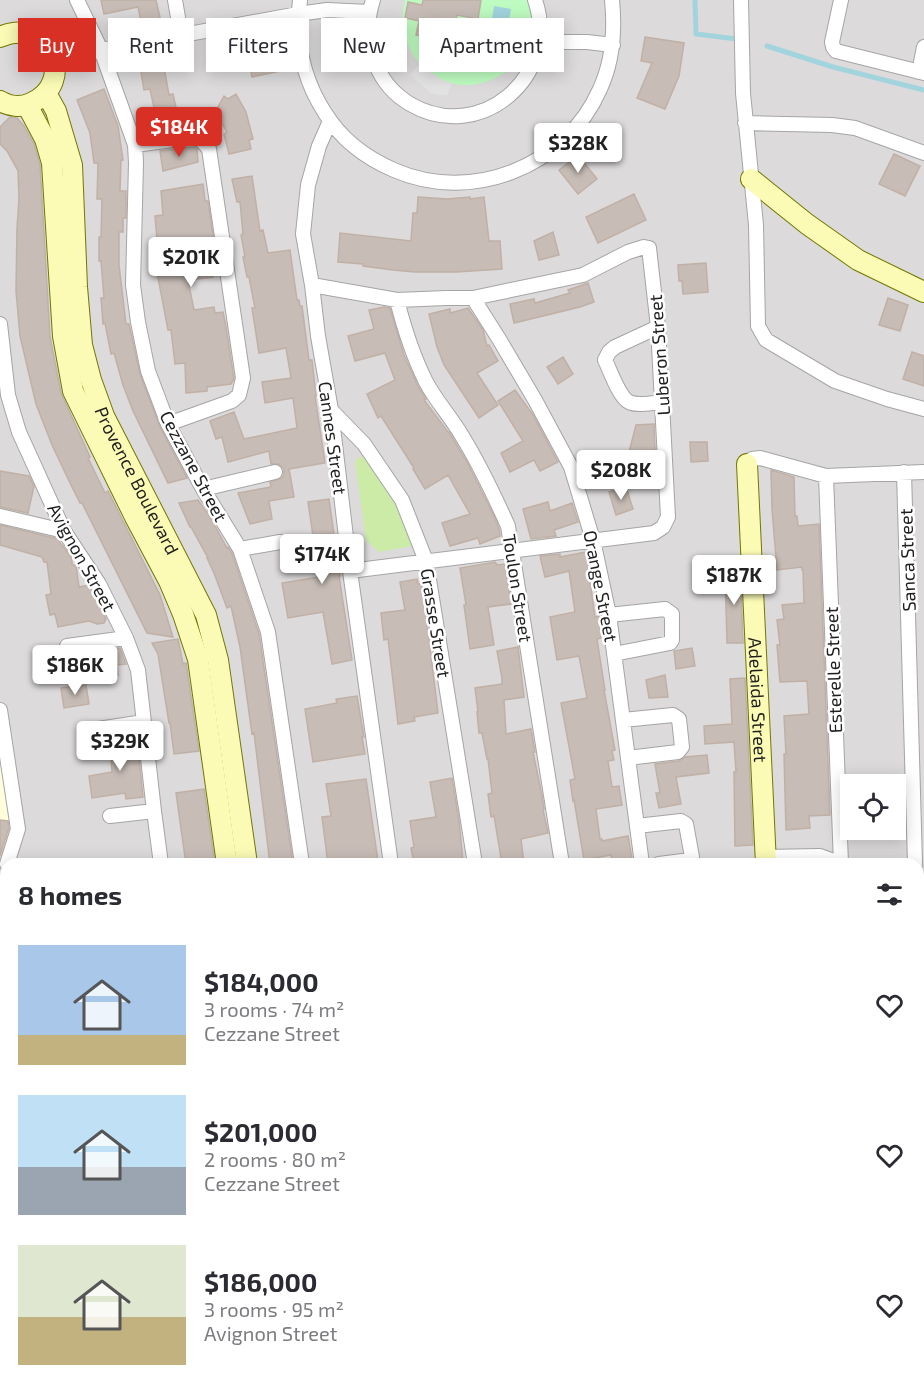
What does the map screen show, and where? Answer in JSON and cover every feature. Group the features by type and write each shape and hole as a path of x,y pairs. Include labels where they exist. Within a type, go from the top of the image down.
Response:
{"street":[{"name":"Cezzane Street","path":"77,0 101,50 135,145 133,285 148,371 168,424 203,489 240,549 268,632 301,858"},
{"path":"175,0 178,18"},
{"path":"535,0 540,18"},
{"path":"299,7 298,37 302,60 313,92 330,121 345,139 363,154 383,166 427,181 450,183 496,178 518,170 539,159 575,129 589,110 608,67 613,45 612,0"},
{"path":"741,0 742,93 756,225 758,326 766,340 835,381 886,399 924,409"},
{"path":"841,0 832,42 836,51 921,72 924,48"},
{"path":"194,32 299,7 327,10 371,6 367,33 370,53 381,77 398,97 421,110 446,116 472,114 497,105 518,89 529,72"},
{"path":"2,33 18,32"},
{"path":"564,42 613,45"},
{"path":"96,51 108,49"},
{"path":"0,101 16,106 27,105 38,100 52,85 55,72"},
{"name":"Provence Boulevard","path":"46,93 56,111 72,165 82,345 91,380 104,416 206,615 218,660 246,858"},
{"name":"Provence Boulevard","path":"27,105 45,139 52,163 63,336 73,391 169,581 198,658 226,858"},
{"name":"Cannes Street","path":"330,121 319,146 308,185 303,234 331,410 350,571 390,858"},
{"path":"746,123 832,125 855,128 924,153"},
{"path":"135,145 194,137 202,141 209,149 243,378 240,395 232,400 168,424"},
{"path":"751,179 807,224 858,260 924,292"},
{"name":"Luberon Street","path":"312,285 397,300 473,298 583,275 628,252 644,247 649,248 658,327 663,402 668,517 663,527 654,533 350,571"},
{"name":"Orange Street","path":"473,298 535,400 571,467 593,540 609,615 641,858"},
{"name":"Toulon Street","path":"397,300 413,354 422,374 462,435 491,488 508,526 561,858"},
{"name":"Avignon Street","path":"0,324 8,394 19,432 64,531 99,584 126,638 138,670 160,858"},
{"path":"658,327 615,347 605,360 622,396 628,402 635,404 663,402"},
{"name":"Grasse Street","path":"331,410 364,444 402,500 426,561 474,858"},
{"path":"747,464 752,459 760,458 826,476 924,472"},
{"name":"Adelaida Street","path":"747,464 766,858"},
{"path":"203,489 275,472"},
{"name":"Sanca Street","path":"904,472 915,858"},
{"name":"Esterelle Street","path":"826,476 842,858"},
{"path":"0,516 64,531"},
{"path":"240,549 280,542"},
{"path":"609,615 664,609 672,614 670,643 614,654"},
{"path":"67,646 126,638"},
{"path":"0,710 4,755 18,829 9,858"},
{"path":"623,720 673,715 679,719 681,750 628,758"},
{"path":"85,731 144,722"},
{"path":"110,816 154,811"},
{"path":"637,826 681,821 686,824 692,858"},
{"path":"793,858 820,856 826,858"}],"shaded area":[{"path":"0,0 924,0 924,858 0,858"},
{"path":"419,64 419,72 431,72 440,79 452,83 447,96 431,93 410,75"},
{"path":"0,763 7,763 17,847 0,847"}],"green space":[{"path":"405,0 530,0 532,18 419,18 419,61 407,42 407,18 403,18"},
{"path":"504,72 493,79 472,85 449,83 429,73"},
{"path":"367,456 373,459 416,539 412,546 379,552 366,540 355,462 358,458"}],"water":[{"path":"494,6 511,9 510,18 492,18"}],"building":[{"path":"101,0 156,0 160,18 140,18 138,7 104,14"},
{"path":"423,0 481,0 478,18 457,15 456,18 419,18 419,21 405,18 408,2 422,5"},
{"path":"645,37 684,43 679,76 665,109 637,98 652,63 641,61"},
{"path":"141,72 165,72 169,95 173,94 177,112 156,117 150,89 144,90"},
{"path":"251,72 276,72 252,77"},
{"path":"104,89 118,126 123,160 121,160 120,191 126,191 126,218 123,218 123,232 119,232 119,265 126,324 129,324 140,374 160,427 187,478 168,483 133,411 114,353 111,354 105,323 103,324 101,298 104,298 101,261 99,261 102,199 97,199 98,163 94,163 90,133 77,100"},
{"path":"236,94 246,112 253,139 249,140 251,149 229,154 224,134 227,132 214,114 224,96 228,99"},
{"path":"10,117 17,118 24,126 34,144 40,165 50,337 61,393 105,493 108,491 160,595 173,637 147,633 70,483 36,404 20,336 16,291 18,171 7,151 0,144 0,127"},
{"path":"193,147 197,149 198,162 163,171 160,151"},
{"path":"894,154 920,166 905,196 879,184"},
{"path":"578,155 597,179 578,194 559,170"},
{"path":"252,176 260,231 263,230 268,253 290,250 297,300 302,306 309,360 312,360 325,463 289,469 294,497 269,501 272,519 250,524 238,493 271,487 270,482 282,478 284,469 278,464 271,464 269,451 228,462 222,437 216,439 210,421 234,412 244,439 297,428 293,398 265,403 262,382 291,378 286,348 259,353 252,308 255,308 243,257 245,257 241,235 243,234 240,202 237,202 232,179"},
{"path":"203,184 205,201 208,201 218,269 213,271 213,277 188,280 194,310 214,307 215,313 223,312 234,379 231,384 207,387 207,391 186,393 185,363 175,364 171,330 168,330 155,262 155,251 158,251 155,216 163,215 161,191"},
{"path":"634,194 646,220 598,243 586,217"},
{"path":"418,197 447,199 470,197 470,199 484,197 489,241 500,241 502,269 415,272 338,262 340,233 411,241 413,213 417,213"},
{"path":"553,232 559,255 539,260 534,241"},
{"path":"706,263 708,292 683,294 678,265"},
{"path":"588,283 594,302 514,323 510,304 534,299 535,303 570,293 568,290"},
{"path":"888,298 908,305 900,331 879,325"},
{"path":"390,308 404,355 426,399 424,400 449,432 467,462 495,518 500,536 480,544 478,538 450,546 442,523 470,514 448,475 425,489 381,416 378,418 367,394 395,380 385,353 355,361 348,336 374,329 369,310"},
{"path":"468,308 483,330 487,346 489,345 498,361 477,373 498,405 479,418 444,365 429,314 450,309 450,313"},
{"path":"912,352 924,356 924,386 903,379"},
{"path":"563,357 573,374 558,384 547,367"},
{"path":"515,390 533,415 558,462 540,471 534,460 510,472 501,453 523,441 498,401"},
{"path":"654,424 655,450 648,451 648,456 636,461 629,452 636,425"},
{"path":"690,442 707,442 708,461 691,462"},
{"path":"771,470 794,477 795,516 797,516 798,526 819,524 830,815 809,816 810,828 786,830 784,716 809,714 807,681 780,682 777,620 784,619 782,605 804,603 803,570 802,567 777,570"},
{"path":"0,471 29,476 34,486 28,513 0,507"},
{"path":"626,487 633,509 616,515 609,492"},
{"path":"329,499 352,660 332,664 323,612 288,618 282,583 319,577 308,502"},
{"path":"198,500 232,553 259,634 292,858 269,858 254,733 252,734 240,647 231,606 227,608 208,558 179,503"},
{"path":"548,502 550,511 572,503 578,522 554,530 556,536 531,539 523,509"},
{"path":"0,525 58,539 72,559 72,565 76,565 79,587 89,585 106,619 104,623 97,624 89,621 58,627 55,614 50,615 46,595 51,594 47,562 44,562 42,557 0,545"},
{"path":"586,552 595,617 599,616 601,638 597,639 615,750 612,751 614,760 608,761 612,787 619,786 622,805 596,809 600,839 602,841 628,836 632,858 611,858 611,855 584,858 570,780 575,779 561,703 587,698 579,656 557,660 550,617 575,612 569,571 545,577 540,556 560,554 560,557"},
{"path":"495,562 497,565 505,564 511,604 488,607 494,645 470,649 460,568"},
{"path":"740,567 743,643 727,643 725,568"},
{"path":"417,579 418,584 421,584 438,713 414,717 415,721 398,724 388,639 384,640 381,613 405,610 400,582"},
{"path":"178,639 183,664 186,663 199,751 174,754 158,654 152,643"},
{"path":"518,647 524,697 504,700 506,734 531,729 548,833 521,839 523,858 501,858 494,816 491,817 488,794 492,793 488,759 482,733 479,733 475,688 502,684 497,651"},
{"path":"120,648 126,664 117,665 118,675 90,678 87,660 100,659 99,651"},
{"path":"692,648 695,666 676,669 674,651"},
{"path":"665,675 668,697 649,698 646,680"},
{"path":"745,678 753,845 735,846 734,742 705,744 704,726 732,724 730,679"},
{"path":"86,685 89,704 64,708 61,688"},
{"path":"357,696 365,754 313,762 305,709 337,703 336,699"},
{"path":"137,739 143,797 126,799 125,793 92,798 89,776 112,772 110,740"},
{"path":"707,755 709,773 676,777 681,804 659,808 656,793 660,793 655,764"},
{"path":"452,778 463,858 413,858 411,848 414,847 410,821 436,817 430,782"},
{"path":"366,779 378,858 327,858 322,817 331,816 326,784"},
{"path":"204,789 214,858 185,858 176,793"},
{"path":"0,820 8,821 9,828 0,856"}],"waterway":[{"path":"695,0 696,34 737,39"},
{"path":"767,46 833,67 924,90"}]}
